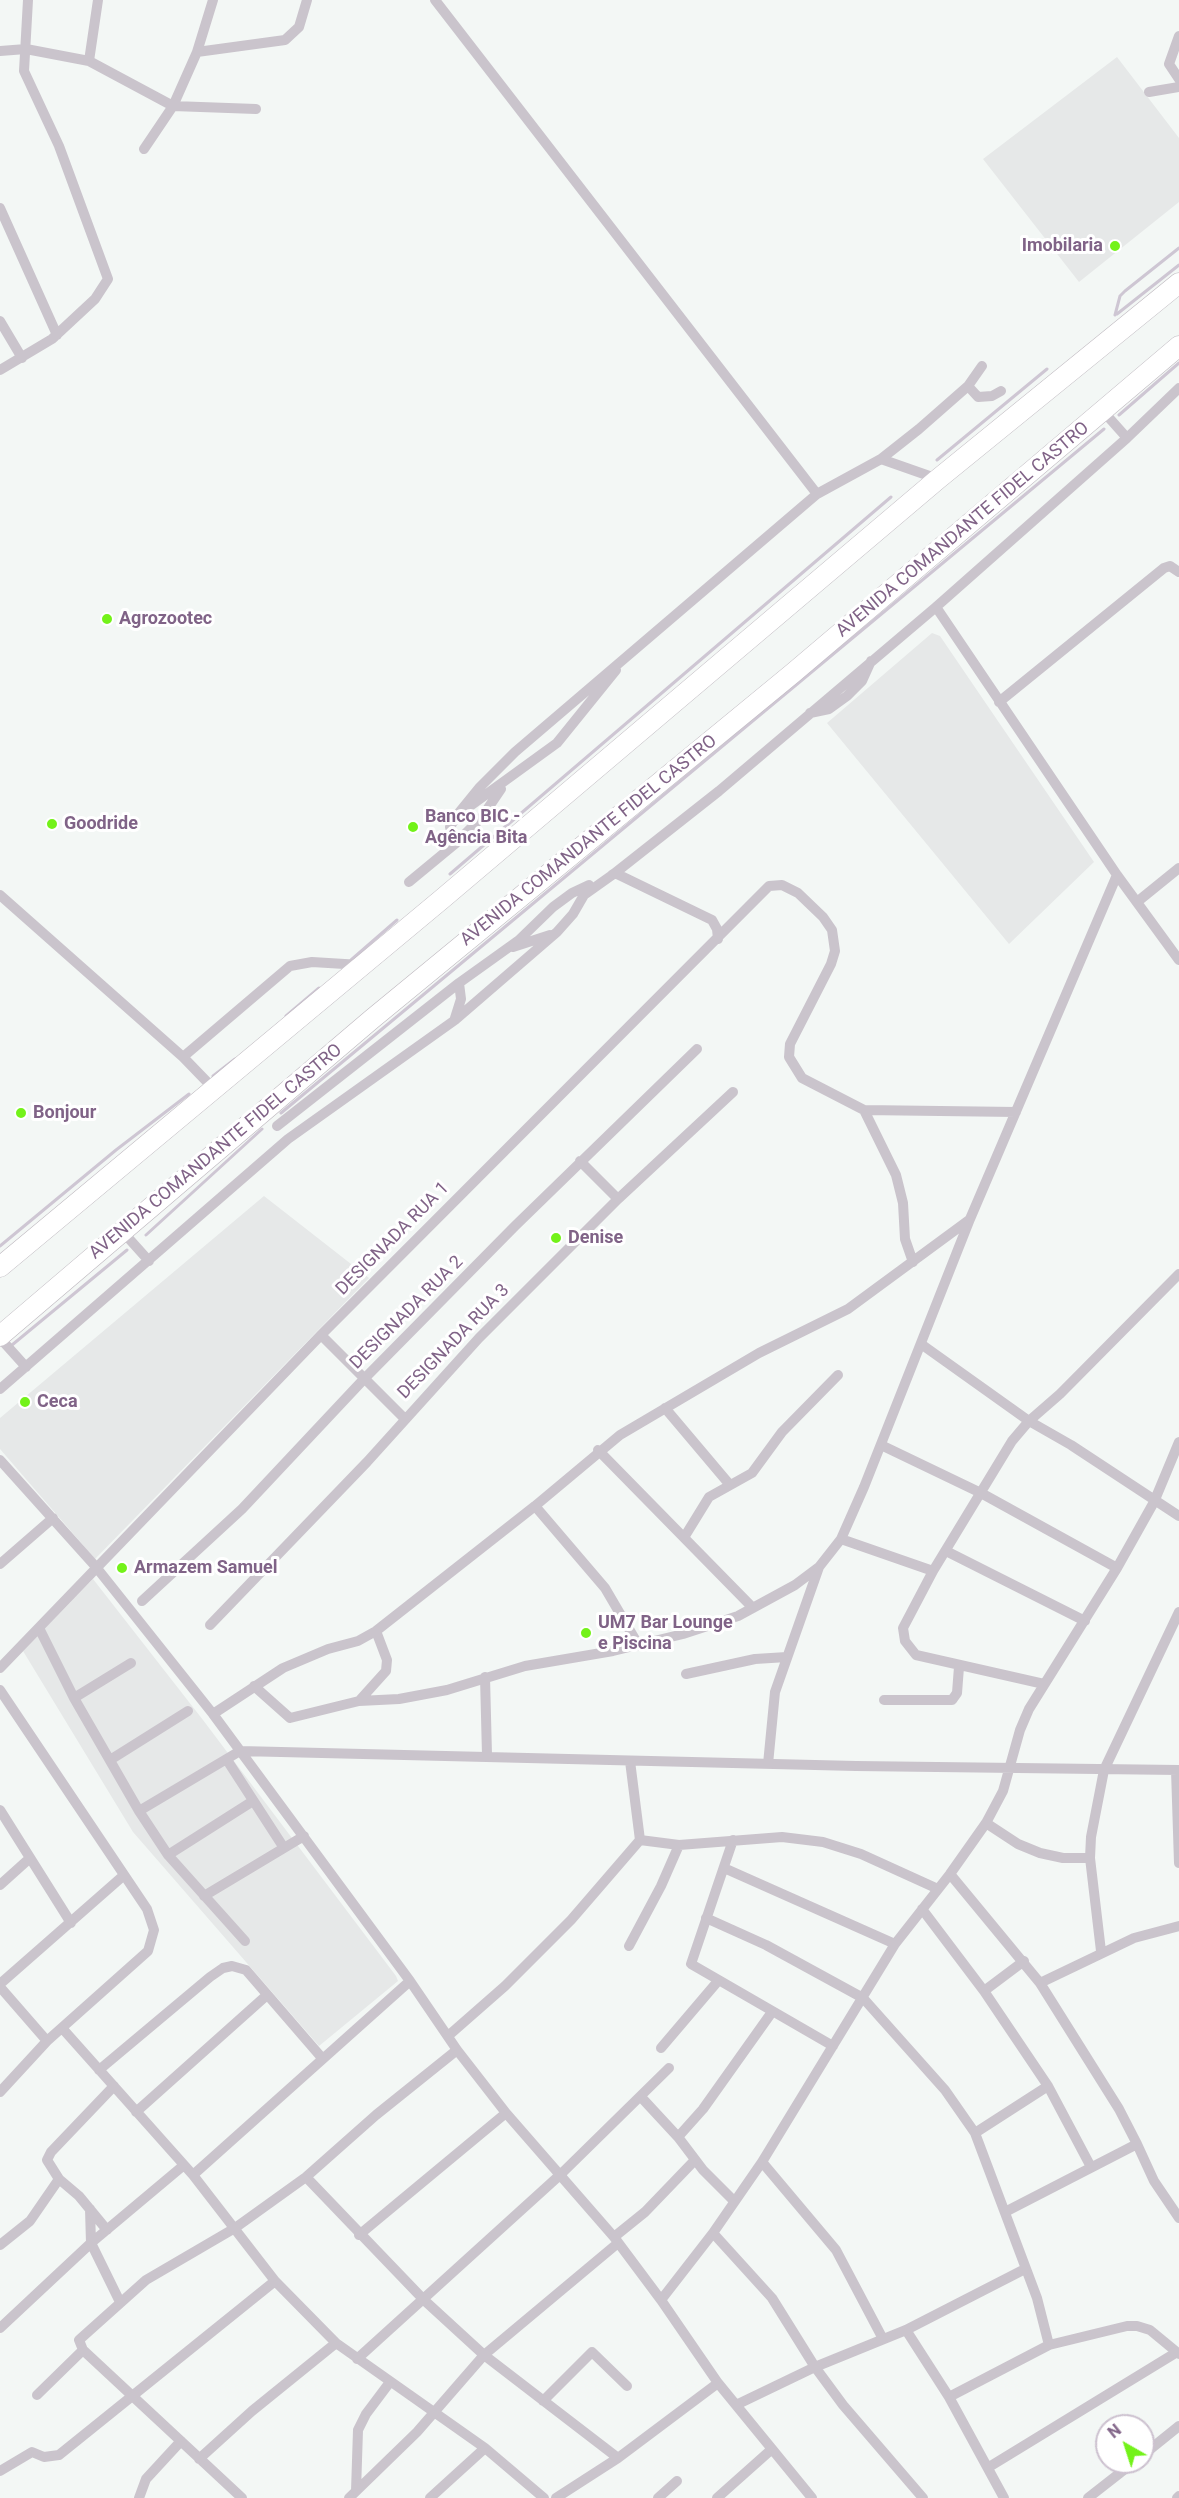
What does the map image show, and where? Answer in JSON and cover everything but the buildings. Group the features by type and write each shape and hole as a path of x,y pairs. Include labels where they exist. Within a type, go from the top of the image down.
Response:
{"highway":[{"path":"0,1267 363,965 938,479 1179,283"},
{"name":"AVENIDA COMANDANTE FIDEL CASTRO","path":"0,1337 123,1232 270,1119 372,1019 784,681 1179,346"}],"street":[{"path":"0,370 57,335 94,300 106,286 108,276 56,138 24,70 28,0"},
{"path":"90,61 98,0"},
{"path":"197,52 285,40 299,27 307,0"},
{"path":"435,0 817,494"},
{"path":"144,149 173,106 197,52 210,1"},
{"path":"1179,36 1169,64 1179,79"},
{"path":"0,51 26,49 90,61 173,106 256,109"},
{"path":"1149,92 1179,87"},
{"path":"0,208 57,335"},
{"path":"0,321 22,358"},
{"path":"455,844 450,826 480,787 515,752 817,494 881,459 968,386 982,366"},
{"path":"968,386 978,397 992,396 1001,391"},
{"path":"0,1389 288,1139 455,1020 557,932 573,914 584,894 615,873 719,792 936,607 1127,438 1179,388"},
{"path":"1103,411 1127,438"},
{"path":"881,459 938,479"},
{"path":"999,702 1164,568 1170,566 1179,572"},
{"path":"936,607 1117,875 1179,960"},
{"path":"458,814 504,784 557,743 600,693 626,657"},
{"path":"409,882 455,844 482,817 504,784"},
{"path":"1137,902 1179,868"},
{"path":"288,1139 270,1119 388,1041 459,983 507,949 572,893 615,873"},
{"path":"615,873 712,920 717,929 718,939"},
{"path":"254,1686 290,1718 359,1701 399,1699 437,1692 536,1663 639,1646 738,1616 795,1585 819,1567 841,1539 881,1445 970,1219 1117,875"},
{"name":"DESIGNADA RUA 1","path":"0,1668 40,1630 96,1567 321,1335 769,886 782,885 798,893 823,917 832,930 836,951 790,1044 789,1057 802,1078 864,1110"},
{"path":"0,895 183,1057 213,1088"},
{"path":"507,949 557,932"},
{"path":"183,1057 290,966 312,962 363,965"},
{"path":"455,1020 461,999 459,983"},
{"name":"DESIGNADA RUA 2","path":"142,1601 242,1509 364,1379 580,1161 697,1049"},
{"name":"DESIGNADA RUA 3","path":"210,1625 367,1462 404,1418 618,1199 733,1092"},
{"path":"913,1262 905,1239 903,1203 896,1175 864,1110 1016,1112"},
{"path":"580,1161 618,1199"},
{"path":"213,1714 254,1686 310,1656 358,1641 376,1631 535,1506 598,1450 759,1353 839,1314 970,1219"},
{"path":"123,1232 149,1261"},
{"path":"1044,1684 959,1667 916,1655 905,1641 903,1628 933,1572 1004,1453 1029,1421 1060,1394 1179,1274"},
{"path":"321,1335 404,1418"},
{"path":"0,1337 26,1367"},
{"path":"921,1344 1029,1421 1071,1445 1154,1502 1178,1515"},
{"path":"685,1536 704,1503 756,1468 782,1432 838,1375"},
{"path":"665,1408 730,1485"},
{"path":"661,2300 713,2233 762,2162 895,1944 950,1874 986,1823 1003,1791 1020,1730 1044,1684 1085,1621 1154,1502 1179,1442"},
{"path":"881,1445 981,1494 1117,1568"},
{"path":"598,1450 685,1536 753,1608"},
{"path":"0,1460 96,1567 213,1714 410,1981 457,2050 506,2112 616,2240 718,2383 812,2498"},
{"path":"535,1506 600,1581 626,1619 639,1646"},
{"path":"0,1564 52,1518"},
{"path":"841,1539 933,1572"},
{"path":"946,1551 1085,1621"},
{"path":"768,1764 774,1692 819,1567"},
{"path":"1101,1951 1089,1858 1104,1770 1179,1612"},
{"path":"40,1630 74,1698 139,1811 168,1855 245,1941"},
{"path":"359,1701 386,1671 387,1660 376,1631"},
{"path":"686,1674 755,1659 787,1657"},
{"path":"74,1698 131,1663"},
{"path":"884,1700 944,1702 952,1700 957,1692 959,1667"},
{"path":"485,1677 487,1755"},
{"path":"0,1690 152,1919 154,1930 148,1951 46,2041 0,2092"},
{"path":"110,1760 188,1711"},
{"path":"139,1811 240,1751 1009,1769 1177,1770 1179,1863"},
{"path":"227,1760 284,1848"},
{"path":"448,2036 505,1986 563,1928 640,1840 630,1761"},
{"path":"168,1855 253,1801"},
{"path":"0,1810 71,1923"},
{"path":"986,1823 1018,1844 1040,1853 1063,1858 1089,1858"},
{"path":"204,1896 304,1836"},
{"path":"640,1840 679,1845 782,1837 823,1842 861,1854 938,1889"},
{"path":"733,1840 691,1964 832,2046"},
{"path":"629,1946 662,1886 679,1845"},
{"path":"0,1885 30,1858"},
{"path":"724,1868 895,1944"},
{"path":"950,1874 1040,1983 1119,2109 1154,2181 1179,2218"},
{"path":"46,2041 0,1986 123,1876"},
{"path":"922,1909 984,1991 1048,2086 1091,2167"},
{"path":"706,1918 766,1945 863,1998 945,2090 975,2133 1037,2298 1049,2345"},
{"path":"1040,1983 1101,1951 1134,1938 1179,1926"},
{"path":"984,1991 1024,1961"},
{"path":"99,2070 223,1968 232,1966 246,1970 322,2058"},
{"path":"193,2175 410,1981"},
{"path":"662,2048 718,1981"},
{"path":"136,2112 267,1995"},
{"path":"678,2138 703,2109 772,2013"},
{"path":"62,2028 193,2175 275,2281 336,2343 485,2448 544,2498"},
{"path":"242,2498 131,2397 83,2350 79,2340 146,2280 235,2228 306,2177 376,2115 457,2050"},
{"path":"357,2359 561,2174 669,2068"},
{"path":"107,2230 90,2209 59,2179 47,2160 114,2086"},
{"path":"975,2133 1048,2086"},
{"path":"641,2097 734,2201"},
{"path":"358,2235 506,2112"},
{"path":"1005,2212 1137,2144"},
{"path":"353,2494 417,2432 484,2355 616,2240 695,2160"},
{"path":"762,2162 836,2250 883,2339"},
{"path":"0,2328 91,2243 184,2165"},
{"path":"306,2177 358,2235 484,2355 618,2458"},
{"path":"0,2245 30,2220 59,2179"},
{"path":"90,2209 91,2243 120,2302"},
{"path":"713,2233 772,2298 815,2367 843,2405 923,2498"},
{"path":"736,2405 815,2367 906,2330 1025,2269"},
{"path":"0,2471 32,2452 44,2457 59,2455 275,2281"},
{"path":"949,2397 1049,2345 1137,2326 1155,2334 1178,2353 989,2467"},
{"path":"906,2330 949,2397 1004,2498"},
{"path":"199,2459 252,2411 336,2343"},
{"path":"38,2395 83,2350"},
{"path":"543,2401 591,2352 627,2386"},
{"path":"353,2494 358,2430 366,2414 390,2382"},
{"path":"556,2498 618,2458 718,2383"},
{"path":"1155,2445 1179,2426"},
{"path":"139,2498 146,2479 181,2441"},
{"path":"430,2498 485,2448"},
{"path":"717,2498 772,2449"},
{"path":"1088,2498 1119,2474"},
{"path":"658,2498 677,2481"}],"shaded area":[{"path":"1117,57 1179,138 1179,202 1079,282 983,159"},
{"path":"932,633 940,636 1094,862 1009,944 827,723"},
{"path":"264,1196 369,1278 95,1559 0,1449 0,1418"},
{"path":"93,1579 203,1720 396,1976 398,1981 319,2046 133,1832 23,1651"}],"waterway":[{"path":"1115,315 1120,296 1179,248"},
{"path":"1117,314 1179,265"},
{"path":"1119,415 1179,363"},
{"path":"937,460 1047,369"},
{"path":"281,1113 1104,429"},
{"path":"450,874 891,497"},
{"path":"351,960 397,920"},
{"path":"286,1016 319,988"},
{"path":"213,1076 235,1059"},
{"path":"0,1246 116,1150 189,1094"},
{"path":"146,1235 262,1129"},
{"path":"12,1345 127,1250"}],"place":[{"name":"Imobilaria","path":"1115,246"},
{"name":"Agrozootec","path":"107,619"},
{"name":"Goodride","path":"52,824"},
{"name":"Banco BIC - Agência Bita","path":"413,827"},
{"name":"Bonjour","path":"21,1113"},
{"name":"Denise","path":"556,1238"},
{"name":"Ceca","path":"25,1402"},
{"name":"Armazem Samuel","path":"122,1568"},
{"name":"UM7 Bar Lounge e Piscina","path":"586,1633"}]}
